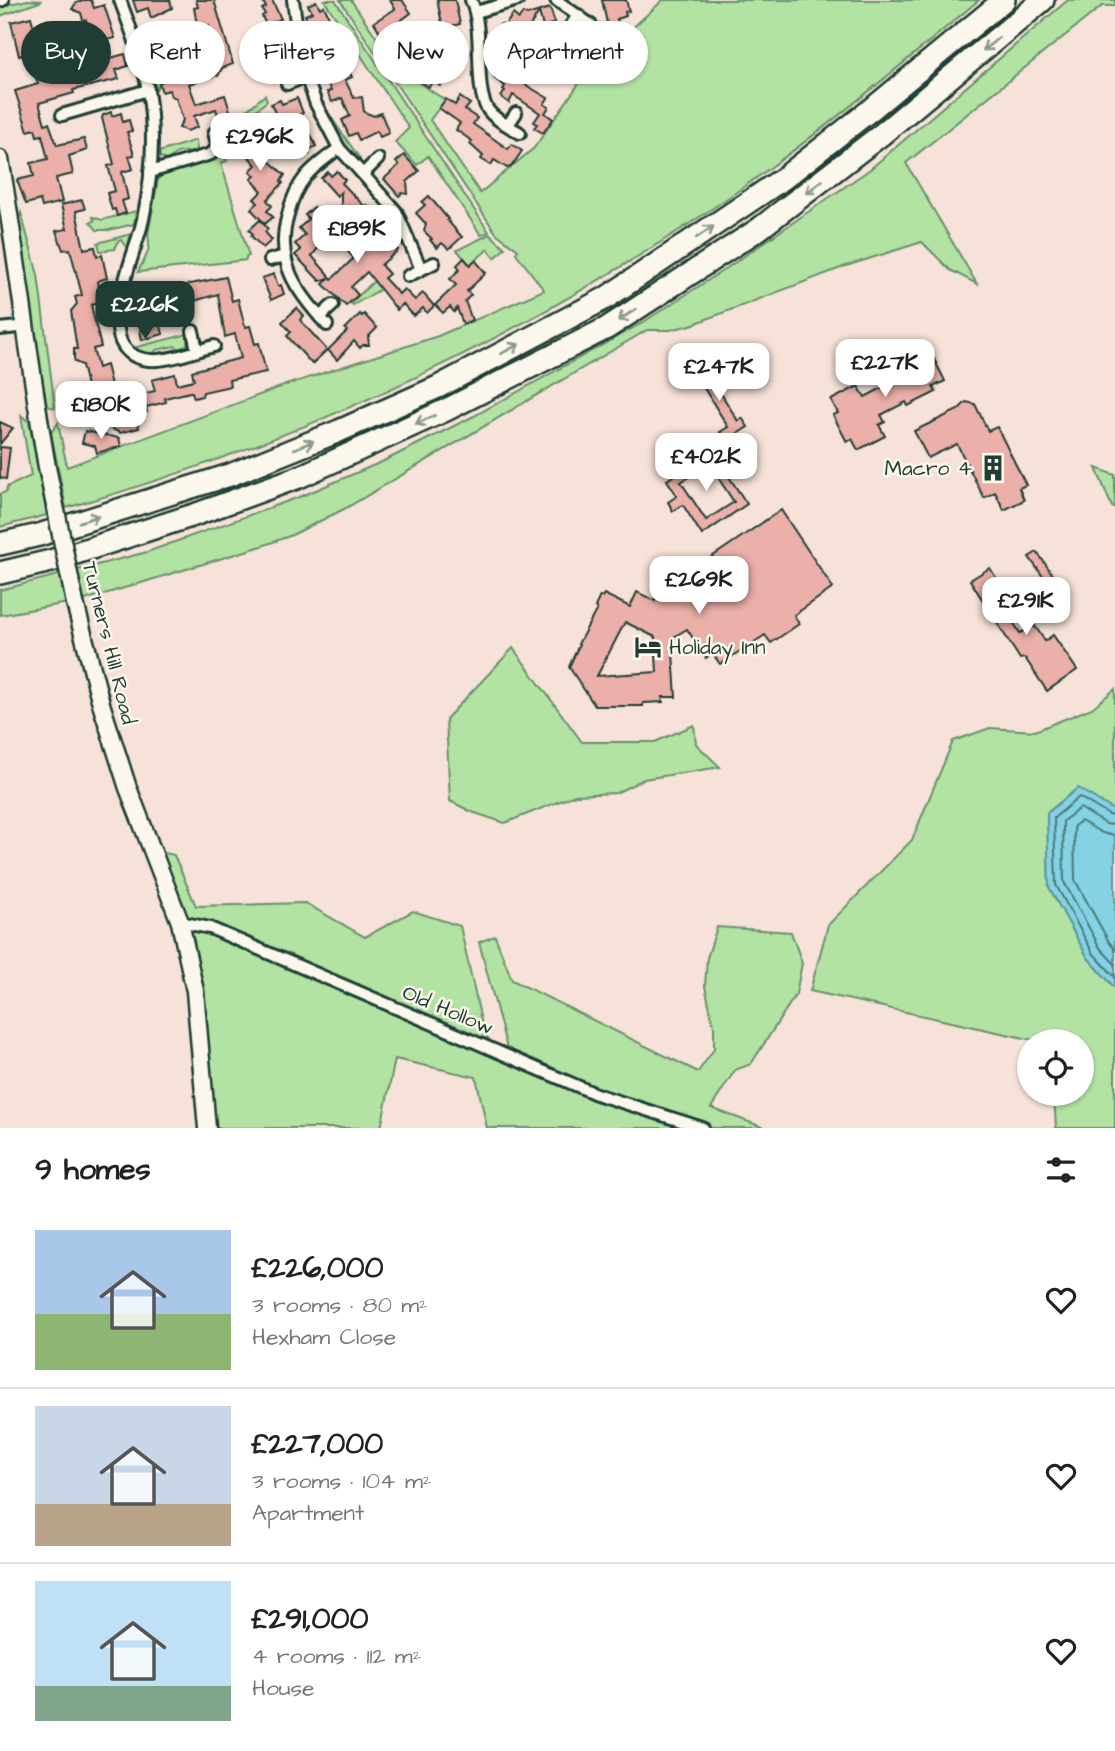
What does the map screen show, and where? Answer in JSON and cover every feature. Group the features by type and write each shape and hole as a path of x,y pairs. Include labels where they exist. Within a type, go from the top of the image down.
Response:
{"highway":[{"path":"0,544 38,536 230,475 339,431 438,387 606,298 784,178 1004,0"},
{"path":"0,573 51,561 194,515 299,477 446,410 607,328 759,229 882,134 1043,0"}],"street":[{"path":"120,0 127,21"},
{"path":"293,0 296,21"},
{"path":"471,0 476,12 484,102 493,116 520,133"},
{"path":"476,12 518,0"},
{"path":"556,0 587,21"},
{"path":"574,21 578,15"},
{"path":"146,84 151,124 150,172 138,243 120,302 118,327 121,340 125,349 144,360 162,359 214,346"},
{"path":"308,84 339,148 396,211 421,269"},
{"path":"62,115 148,90"},
{"path":"75,111 79,124"},
{"path":"508,125 516,113"},
{"path":"150,172 211,154 216,149 214,133"},
{"path":"332,305 323,321 297,288 285,257 284,227 292,200 304,178 339,148"},
{"name":"Turners Hill Road","path":"0,159 47,467 75,603 102,707 128,788 180,922 195,991 207,1128"},
{"path":"363,174 378,159"},
{"path":"270,260 285,257"},
{"path":"408,276 434,263"},
{"path":"0,329 27,326"},
{"path":"193,331 197,350"},
{"name":"Old Hollow","path":"180,922 210,928 596,1094 703,1128"}],"green space":[{"path":"28,0 42,1 0,16 0,6"},
{"path":"324,0 335,0 349,21 338,21"},
{"path":"340,0 351,0 373,32 373,49 359,28 359,21 354,21"},
{"path":"663,0 979,0 769,169 660,243 580,291 415,378 330,416 156,481 66,508 51,433 58,423 67,467 286,385 438,336 544,290 516,253 518,250 496,233 396,84 421,84 445,100 430,120 480,193 534,148 579,84 648,84 648,21 640,21"},
{"path":"1068,0 1115,0 1115,6 1102,6 906,163 977,284 950,270 922,242 846,266 691,325 670,330 647,330 346,508 292,535 85,600 0,615 0,590 147,552 302,496 384,461 474,416 642,323 869,170"},
{"path":"359,36 373,57 373,74 359,53"},
{"path":"380,84 391,84 489,232 481,235 428,156 417,165 395,142 409,128"},
{"path":"265,95 267,101 235,128 238,138 221,144 218,134"},
{"path":"326,110 360,159 359,162 341,142"},
{"path":"196,140 197,149 190,153 178,153 168,161 160,157 159,152"},
{"path":"219,157 226,158 227,161 221,163 249,256 246,260 138,272 148,250 158,179 162,175"},
{"path":"136,211 134,224 109,230 97,230 90,222 94,221 93,217 102,220"},
{"path":"21,213 38,275 55,408 46,406 45,402 19,219"},
{"path":"131,234 127,248 121,240 117,242 115,249 100,251 98,243"},
{"path":"490,234 505,248 495,258 488,249 470,265 457,250"},
{"path":"374,281 381,289 353,305 351,303"},
{"path":"188,334 187,345 180,349 175,346 156,350 152,356 133,348"},
{"path":"21,415 29,422 47,515 0,527 0,494 6,492 7,487 31,476"},
{"path":"1096,468 1115,475 1115,508 1112,507"},
{"path":"513,648 582,742 655,742 694,725 696,744 720,767 644,779 616,793 575,795 505,823 450,801 446,719"},
{"path":"1115,689 1115,811 1078,788 1047,813 1049,887 1088,958 1115,988 1115,1128 1056,1128 1054,1106 1094,1106 1094,1029 1017,1029 1017,1036 810,991 828,925 912,840 953,741 990,728 1035,731 1092,708"},
{"path":"160,852 174,855 196,906 305,903 365,937 413,911 460,926 484,1034 511,1064 479,942 495,936 512,980 698,1072 714,1049 714,1027 705,986 707,958 717,927 791,932 802,963 796,994 751,1064 735,1070 711,1108 765,1128 487,1128 476,1077 395,1059 381,1128 214,1128 204,991 191,940"}],"water":[{"path":"1078,788 1115,811 1115,988 1088,958 1049,887 1047,813"}],"building":[{"path":"91,0 94,8 104,5 109,21 83,20 81,13 72,9 76,3"},
{"path":"133,0 170,0 172,8 151,18 148,8 137,12"},
{"path":"196,0 214,0 220,21 196,21 194,8 198,7"},
{"path":"262,0 272,0 281,19 264,21 262,9 266,7"},
{"path":"390,0 402,0 411,13 400,21 376,21 395,9"},
{"path":"437,0 455,0 459,21 442,21"},
{"path":"602,0 626,0 629,11 625,12 626,16 618,21 607,21"},
{"path":"316,1 320,8 324,6 329,17 322,21 308,21 305,15 312,12 308,5"},
{"path":"550,8 554,21 541,21 539,12 533,21 508,21 513,14 519,19 523,13 527,15"},
{"path":"31,17 32,21 21,21 19,56 11,22"},
{"path":"225,37 233,64 225,67"},
{"path":"125,54 125,67 116,70 119,79 111,81 111,58"},
{"path":"38,84 98,84 39,103 45,124 49,123 57,145 84,139 87,150 69,156 73,174 56,178 62,202 42,207 40,200 26,204 17,180 34,176 31,163 48,159 42,135 37,136 35,129 28,131 15,91"},
{"path":"159,84 189,84 196,104 225,95 231,114 219,118 216,109 194,116 198,127 187,131 179,128 183,120 176,98 171,96 169,90 162,92"},
{"path":"328,84 347,84 354,98 362,97 364,112 374,116 381,113 389,133 380,137 377,131 359,140 356,133 349,136 342,120 350,116 342,98 332,102 327,92 331,91"},
{"path":"502,84 524,84 548,98 544,104 549,107 545,113 553,119 543,133 534,128 537,124 534,122 540,113 513,95 509,103 501,97 505,86"},
{"path":"460,97 470,104 465,110 477,118 473,124 508,149 512,144 522,151 511,167 507,168 494,160 491,165 481,159 483,156 470,144 472,141 456,130 460,123 439,108 446,99 455,105"},
{"path":"297,98 303,113 280,124 271,104 280,100 282,104"},
{"path":"111,112 112,116 121,113 123,122 129,120 132,131 127,132 134,155 129,156 133,169 122,172 128,199 122,201 126,213 117,216 115,209 112,210 107,193 115,191 108,166 114,164 102,118"},
{"path":"250,127 263,156 285,175 281,181 283,183 267,200 272,206 267,211 273,217 265,224 251,209 258,203 254,199 262,191 251,179 255,176 250,171 256,165 242,149 235,152 231,143 241,139 238,131"},
{"path":"311,135 316,146 307,151 309,154 298,159 291,144"},
{"path":"404,155 419,171 407,182 408,194 402,193 399,196 384,179 399,165 396,162"},
{"path":"337,171 345,180 342,183 365,207 367,205 377,215 360,231 351,221 341,216 341,192 337,196 321,178 328,172 331,176"},
{"path":"429,196 462,237 449,249 442,243 437,248 424,231 426,224 416,213 425,205 422,202"},
{"path":"82,200 85,209 76,211 84,249 95,247 97,256 102,255 107,278 98,281 101,302 91,305 101,347 93,349 98,368 106,365 112,389 116,388 117,391 135,386 137,395 155,391 152,380 175,374 177,384 194,380 192,371 241,358 235,334 225,337 218,294 194,301 196,310 187,313 180,286 226,277 232,301 238,299 244,323 246,327 250,326 255,344 259,343 266,372 229,380 230,386 203,392 202,396 194,398 190,392 165,398 166,402 146,407 147,412 136,415 139,428 120,433 83,414 85,410 81,408 85,400 81,398 87,386 82,365 75,362 74,358 74,349 77,349 71,311 77,304 75,297 82,295 70,249 63,250 56,231 67,229 61,205"},
{"path":"314,207 328,223 318,232 322,236 318,239 322,243 312,256 332,279 354,258 344,247 362,230 374,243 390,228 398,235 394,239 399,244 396,247 398,250 381,265 389,274 384,278 399,294 404,289 415,300 423,293 434,306 427,313 423,308 414,316 403,304 397,310 367,272 351,287 358,295 346,306 323,284 329,278 320,281 295,255 301,250 295,244 305,235 299,228 309,219 305,215"},
{"path":"260,220 268,229 265,232 272,240 263,248 251,236 253,234 249,230"},
{"path":"464,258 470,265 475,260 486,273 467,291 471,295 465,301 472,320 463,324 457,308 454,312 450,307 443,313 435,305 456,285 450,279 460,269 457,265"},
{"path":"274,274 284,294 271,300 262,278"},
{"path":"157,290 161,310 157,311 163,334 142,340 140,330 144,329 138,306 147,304 145,293"},
{"path":"297,308 304,316 300,320 327,350 312,364 287,336 291,332 282,322"},
{"path":"360,314 364,314 377,328 368,337 369,345 360,348 354,341 337,360 328,350"},
{"path":"931,353 945,381 933,387 936,392 908,406 906,402 881,415 885,422 879,425 885,436 858,450 852,439 847,442 833,415 838,413 831,400 858,386 865,397 884,387 880,380 892,374 889,369 916,356 918,360"},
{"path":"701,361 738,421 742,418 748,427 726,441 720,432 728,427 691,367"},
{"name":"Macro 4","path":"966,402 975,404 988,431 997,427 1026,485 1019,488 1024,500 1004,510 995,492 984,498 957,444 928,458 914,431 958,410"},
{"path":"0,422 13,428 0,444"},
{"path":"85,431 119,438 121,446 97,453 95,446 82,443"},
{"path":"0,447 10,448 6,479 0,478"},
{"path":"712,451 747,504 702,535 683,505 673,511 668,502 677,496 667,480","holes":["709,464 734,502 706,520 681,482"]},
{"path":"781,510 833,588 794,615 799,624 771,643 765,635 720,664 712,653 706,658 687,629 672,638 676,697 662,697 663,702 643,703 643,706 595,706 569,667 597,609 595,607 600,596 604,594 630,607 637,592 655,601 655,589 675,588 700,571 697,567","holes":["625,622 655,637 657,672 597,676"]},
{"path":"1037,552 1064,591 1057,596 1029,557"},
{"path":"990,568 1006,594 996,601 1005,616 1008,614 1020,633 1035,626 1045,641 1053,635 1077,670 1047,691 1025,658 1020,659 970,580"}],"place":[{"name":"Macro 4","path":"993,468"},
{"name":"Holiday Inn","path":"648,647"}]}
